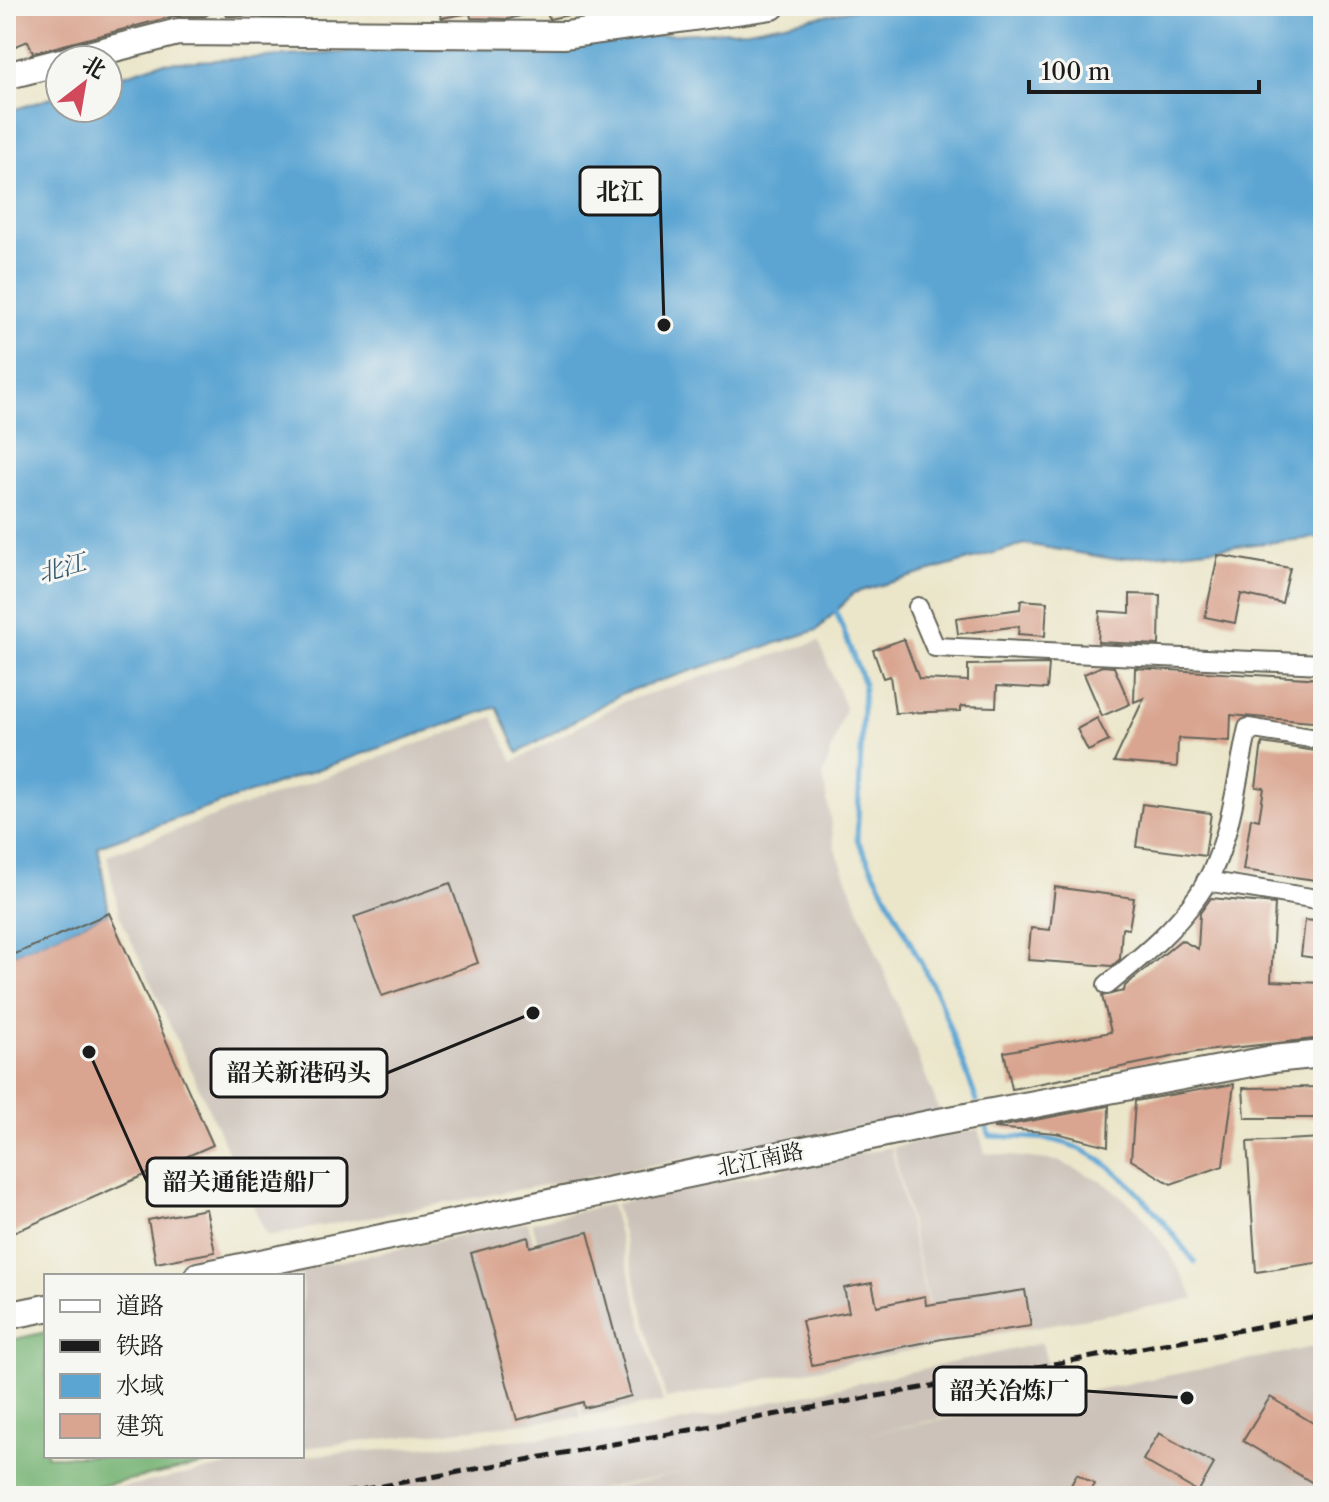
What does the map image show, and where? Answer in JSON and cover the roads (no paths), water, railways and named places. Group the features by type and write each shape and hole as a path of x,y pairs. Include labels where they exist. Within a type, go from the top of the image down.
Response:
{"street":[{"path":"124,46 178,32 565,35 772,6"},
{"path":"6,76 44,66"},
{"path":"918,607 935,647 1323,664"},
{"path":"1107,985 1155,945 1201,892 1221,846 1248,728 1323,740"},
{"path":"1206,881 1323,900"},
{"name":"北江南路","path":"208,1274 929,1124 1273,1059 1323,1054"},
{"path":"6,1316 44,1308"}],"water":[{"name":"北江","path":"872,6 1323,6 1323,537 1113,559 1025,544 854,593 817,630 623,693 518,753 497,707 98,846 109,913 6,958 6,112 44,100 44,124 124,124 124,75 160,63 748,30"}],"waterway":[{"path":"834,606 864,684 857,839 938,996 977,1101"},
{"path":"987,1127 990,1136 1046,1139 1092,1155 1113,1169 1149,1204 1195,1262"}],"railway":[{"path":"327,1496 1323,1315"}],"place":[{"name":"北江","path":"664,325"},
{"name":"韶关新港码头","path":"533,1013"},
{"name":"韶关通能造船厂","path":"89,1052"},
{"name":"韶关冶炼厂","path":"1187,1398"}]}
